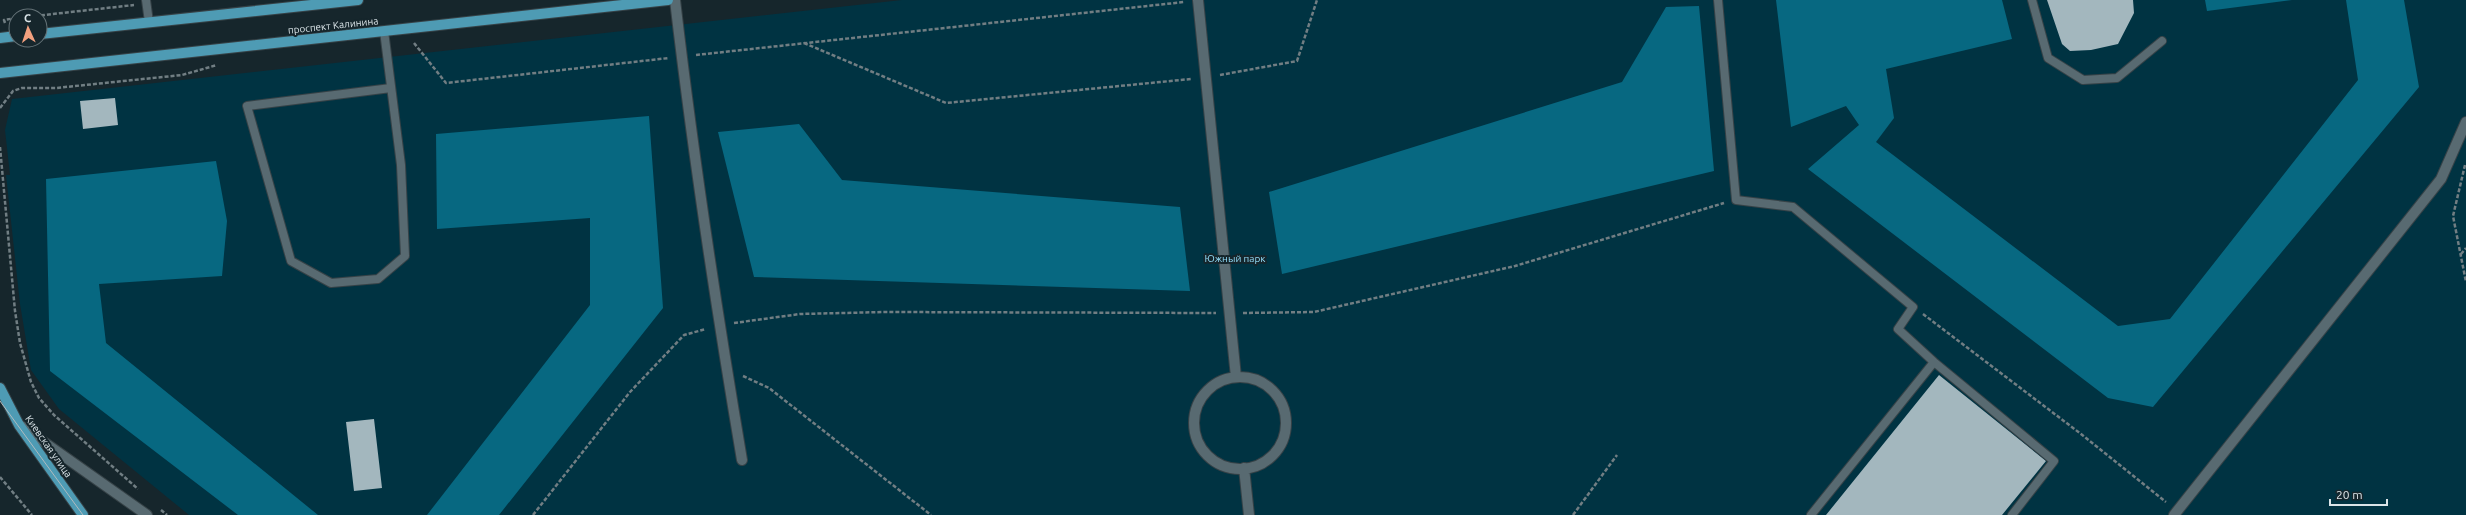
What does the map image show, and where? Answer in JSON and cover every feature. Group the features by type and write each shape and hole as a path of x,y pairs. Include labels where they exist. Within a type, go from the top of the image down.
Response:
{"main road":[{"path":"48,33 358,0"},
{"name":"проспект Калинина","path":"0,72 384,32 601,4 668,0"},
{"name":"Киевская улица","path":"0,388 19,425 84,515"}],"street":[{"path":"675,0 684,88 719,325 742,460"},
{"path":"1198,0 1236,377"},
{"path":"2175,513 2441,179 2466,122"},
{"path":"1236,377 1249,378 1261,382 1272,390 1280,400 1285,418 1283,438 1277,450 1268,459 1257,465 1244,468 1232,468 1210,458 1202,449 1194,427 1194,415 1204,394 1224,380 1236,377"},
{"path":"19,425 147,515"},
{"path":"1244,468 1249,515"}],"lane":[{"path":"1718,0 1736,200 1793,207 1913,308 1898,329 1934,362 2054,461 2012,515"},
{"path":"2032,0 2048,58 2083,80 2117,78 2162,41"},
{"path":"146,2 149,22"},
{"path":"384,32 401,165 405,256 378,279 331,283 291,261 247,106 391,88"},
{"path":"1811,515 1934,362"}],"path":[{"path":"804,43 946,103 1206,78 1297,61 1317,0"},
{"path":"48,14 146,2"},
{"path":"698,54 1169,4"},
{"path":"4,20 8,19"},
{"path":"414,43 446,83 667,58"},
{"path":"0,108 13,91 22,88 56,88 182,75 217,65"},
{"path":"12,86 13,91"},
{"path":"0,147 15,311 23,358 31,382 39,398 54,415 140,491"},
{"path":"2466,158 2453,216 2466,282"},
{"path":"533,515 630,392 684,335 719,325 800,314 885,312 1314,312 1515,266 1736,200"},
{"path":"2461,255 2466,248"},
{"path":"1913,308 2075,429 2175,513"},
{"path":"726,368 769,388 931,515"},
{"path":"1573,515 1617,455"},
{"path":"0,477 32,515"},
{"path":"156,505 167,515"}],"green space":[{"name":"Южный парк","path":"902,0 2466,0 2466,515 189,515 59,409 31,370 20,304 6,175 10,175 5,130 12,99"}],"shaded area":[{"path":"1776,0 2002,0 2012,39 1886,69 1894,118 1876,142 2118,326 2170,319 2358,80 2346,0 2404,0 2419,87 2153,407 2108,398 1808,169 1859,125 1846,106 1791,127"},
{"path":"2205,0 2292,0 2207,11"},
{"path":"1699,6 1714,171 1282,274 1269,192 1622,82 1666,7"},
{"path":"649,116 663,308 499,515 427,515 590,305 590,218 437,229 436,134"},
{"path":"799,124 842,180 1180,207 1190,291 754,277 718,132"},
{"path":"216,161 227,221 222,276 99,284 106,343 318,515 238,515 50,371 46,179"}],"building":[{"path":"2047,0 2133,0 2134,13 2118,44 2091,50 2070,51 2062,44"},
{"path":"115,98 118,125 83,129 80,101"},
{"path":"1939,375 2046,461 2002,515 1826,515"},
{"path":"374,419 382,488 354,491 346,422"}],"tram line":[{"path":"0,401 83,515"}]}
